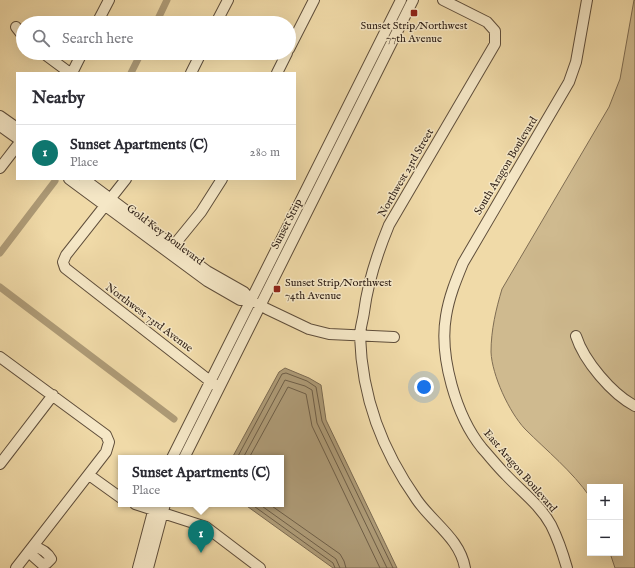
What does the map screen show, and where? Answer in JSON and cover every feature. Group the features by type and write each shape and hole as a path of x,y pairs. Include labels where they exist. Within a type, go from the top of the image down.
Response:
{"street":[{"path":"101,16 109,0"},
{"path":"220,16 228,0"},
{"path":"296,35 314,0"},
{"name":"Sunset Strip","path":"256,302 401,0"},
{"name":"Sunset Strip","path":"174,455 214,384 413,0"},
{"name":"Northwest 23rd Street","path":"360,335 367,288 377,255 389,225 495,44 495,31 487,22 443,0"},
{"name":"South Aragon Boulevard","path":"446,342 446,317 453,287 463,263 569,82 576,62 587,0"},
{"path":"53,60 70,72"},
{"path":"72,72 78,60"},
{"path":"192,72 198,60"},
{"path":"278,72 284,60"},
{"path":"0,116 16,127"},
{"path":"0,126 16,137"},
{"path":"0,168 16,147"},
{"name":"Gold Key Boulevard","path":"72,180 108,202 171,250 244,292 256,302 308,329 330,334 394,337"},
{"name":"Gold Key Boulevard","path":"85,180 108,202"},
{"path":"108,202 125,180"},
{"path":"171,250 201,212 221,180"},
{"name":"Northwest 73rd Avenue","path":"108,202 66,255 63,262 65,268 214,384"},
{"path":"360,335 367,394 377,429 394,465 419,502 452,538 460,550 465,568"},
{"path":"576,336 583,353 606,381 616,392 635,406"},
{"name":"East Aragon Boulevard","path":"446,342 447,360 453,391 465,422 481,446 507,476 532,499 550,525 567,568"},
{"path":"0,357 106,435 109,442 106,452 16,568"},
{"name":"Sunset Strip","path":"185,455 214,384"},
{"path":"0,464 53,395"},
{"path":"89,475 118,496"},
{"path":"138,568 159,507"},
{"path":"148,568 159,507"},
{"path":"159,507 206,527 260,568"}],"shaded area":[{"path":"635,0 635,568 615,568 611,556 623,556 623,484 587,484 587,493 567,470 519,422 502,393 494,371 491,352 494,320 502,289 609,107 620,79"}],"water":[{"path":"285,368 309,378 321,385 326,420 397,568 333,568 248,507 284,507 284,455 234,455 279,372"}],"waterway":[{"path":"159,16 167,0"},
{"path":"132,72 138,60"},
{"path":"0,253 55,181"},
{"path":"0,287 174,419"}],"place":[{"name":"Sunset Strip/Northwest 77th Avenue","path":"414,13"},
{"name":"Sunset Strip/Northwest 74th Avenue","path":"277,289"},
{"name":"Sunset Apartments (C)","path":"201,553"}]}
